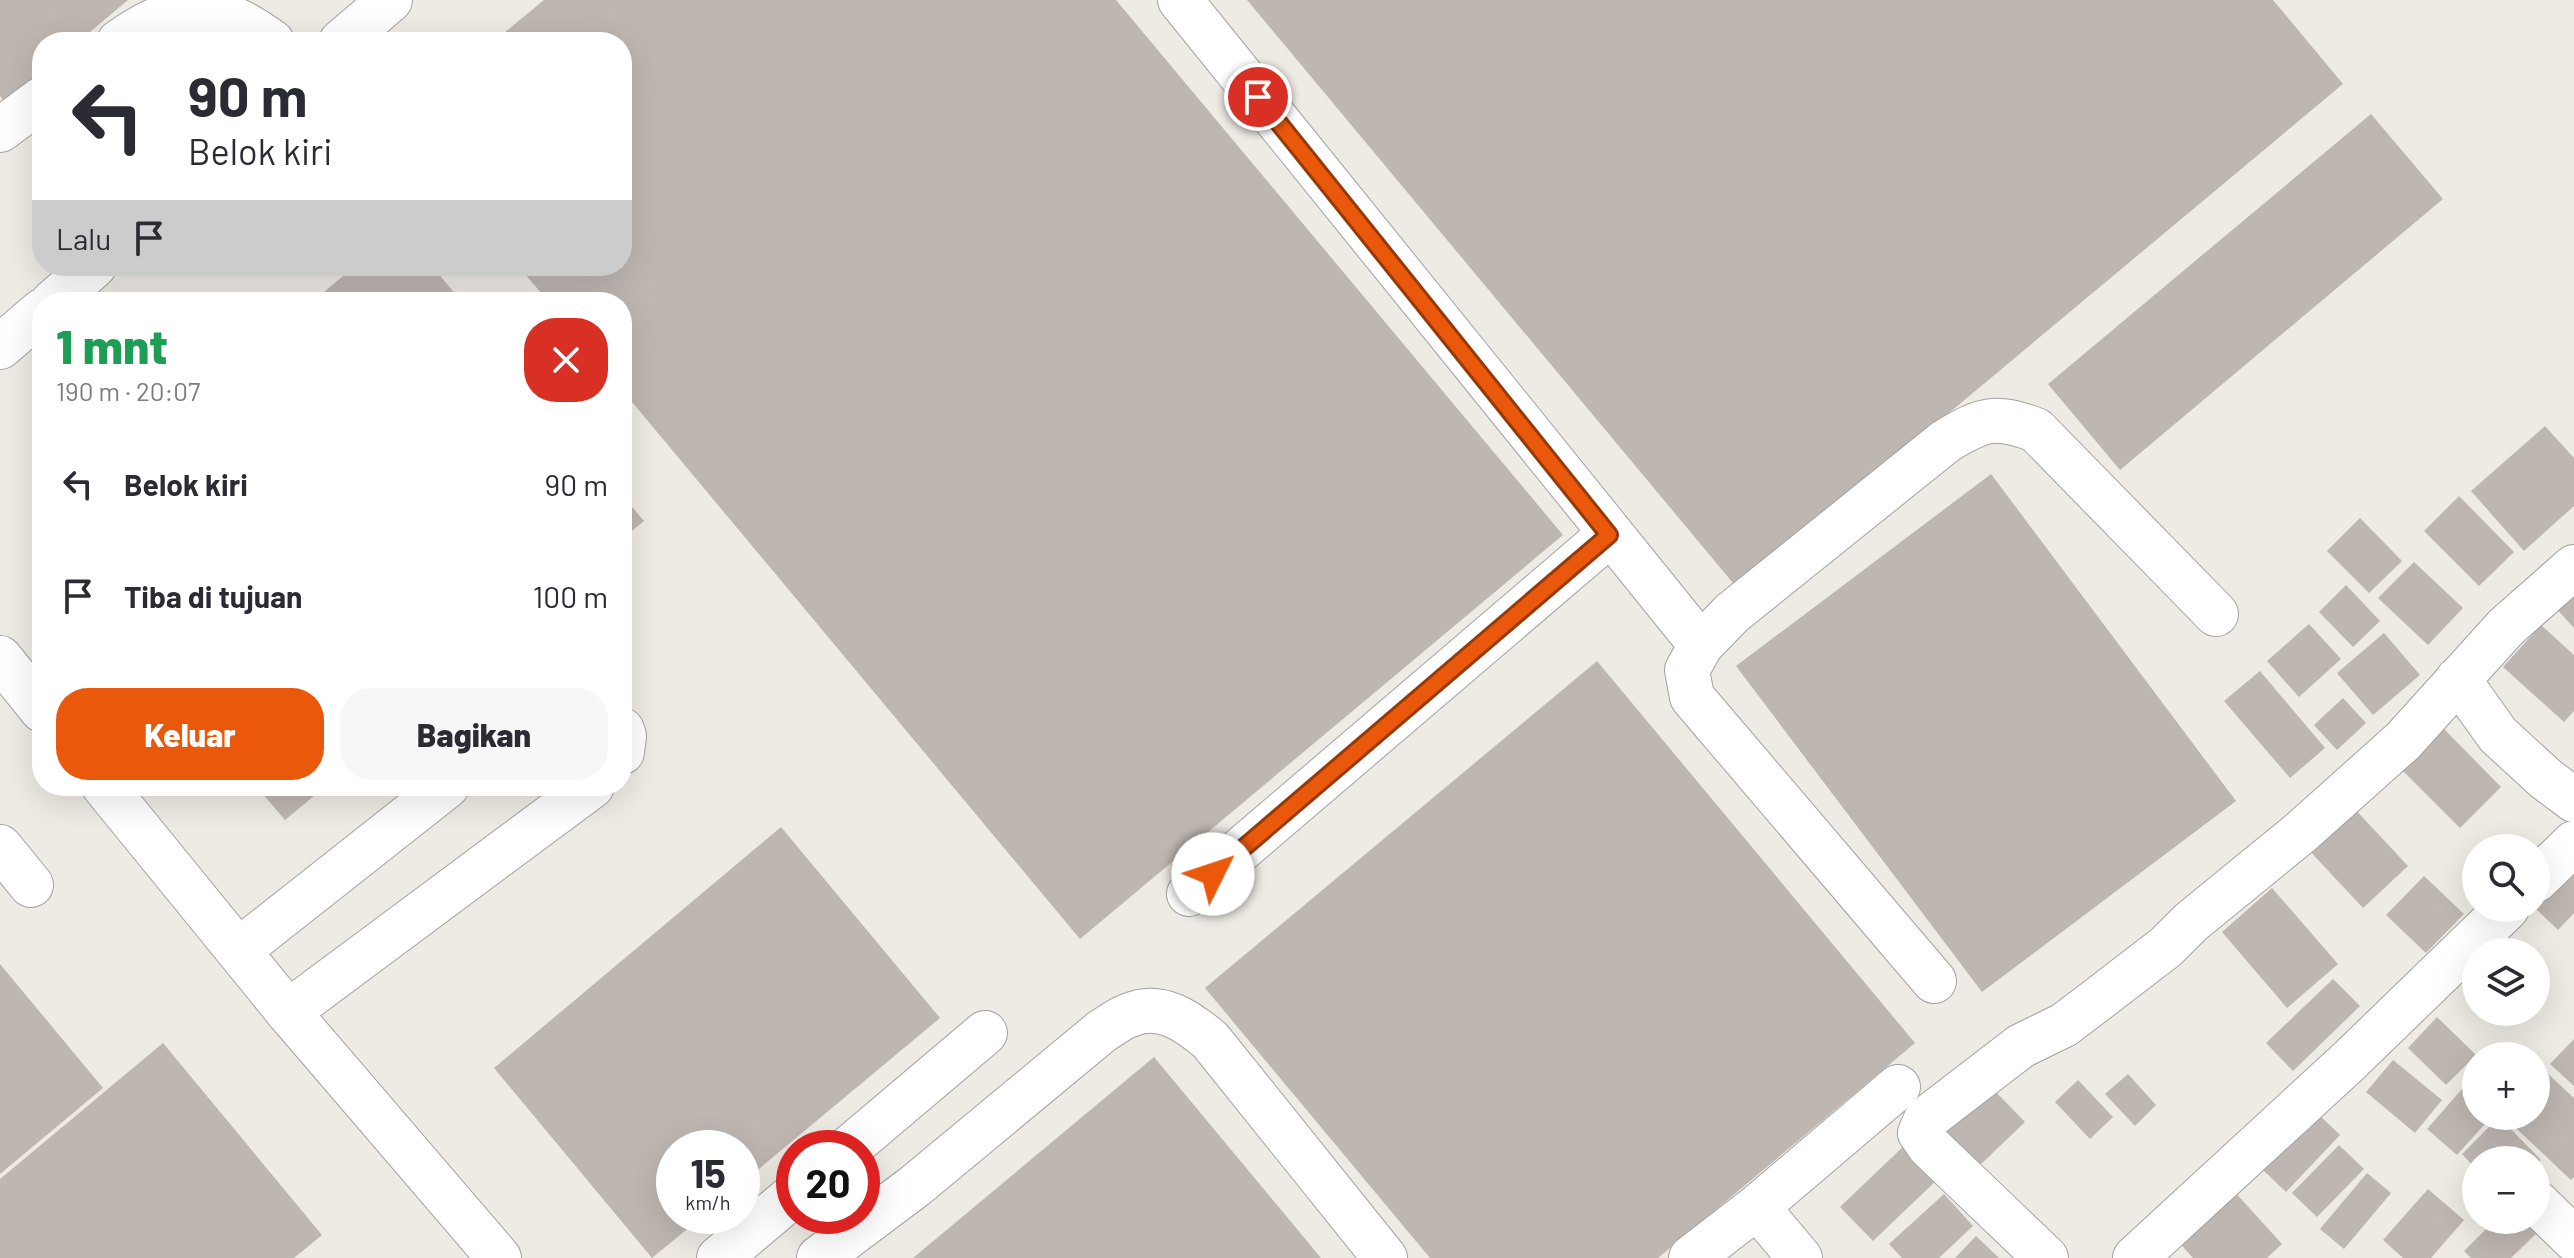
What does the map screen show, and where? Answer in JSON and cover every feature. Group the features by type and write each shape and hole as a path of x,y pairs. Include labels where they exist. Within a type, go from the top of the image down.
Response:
{"street":[{"path":"1180,0 1609,535 1701,645"},
{"path":"134,32 161,14 194,3 228,9 262,32"},
{"path":"350,32 377,4"},
{"path":"0,130 32,106"},
{"path":"64,292 83,276"},
{"path":"0,347 32,320"},
{"path":"1934,981 1692,697 1687,670 1701,645 1732,613 1946,441 1976,423 2008,420 2036,430 2216,614"},
{"path":"1189,894 1609,535"},
{"path":"2046,1258 1929,1146 1920,1133 1926,1119 2021,1046 2064,1025 2166,947 2191,922 2300,833 2403,741 2506,627 2574,567"},
{"path":"0,658 32,698"},
{"path":"2458,679 2498,735 2574,800"},
{"path":"112,796 288,1012 499,1258"},
{"path":"239,950 434,796"},
{"path":"288,1012 579,796"},
{"path":"2550,866 2574,843"},
{"path":"0,847 31,885"},
{"path":"2135,1258 2349,1061 2493,922"},
{"path":"819,1258 915,1186 1102,1031 1130,1014 1149,1010 1178,1017 1210,1040 1385,1258"},
{"path":"870,1130 985,1033"},
{"path":"1691,1258 1757,1207 1898,1087"},
{"path":"1757,1207 1800,1258"},
{"path":"719,1258 776,1210"},
{"path":"2550,1216 2574,1239"}],"building":[{"path":"0,0 128,0 90,32 32,32 32,81 6,103 0,96"},
{"path":"544,0 1116,0 1563,535 1080,939 632,402 632,292 540,292 527,276 632,276 632,32 505,32"},
{"path":"1247,0 2273,0 2343,84 1738,589"},
{"path":"2371,114 2443,199 2120,470 2048,384"},
{"path":"343,276 440,276 454,292 324,292"},
{"path":"2545,426 2574,458 2574,506 2524,551 2471,491"},
{"path":"1991,474 2236,801 1982,992 1736,666"},
{"path":"2459,496 2514,552 2479,586 2424,531"},
{"path":"632,507 644,521 632,531"},
{"path":"2360,518 2402,561 2369,593 2327,551"},
{"path":"2414,562 2463,608 2428,645 2378,598"},
{"path":"2346,585 2380,621 2353,647 2319,612"},
{"path":"2574,588 2574,628 2554,606"},
{"path":"2309,624 2341,659 2299,697 2267,661"},
{"path":"2541,625 2574,655 2574,711 2564,722 2503,667"},
{"path":"2384,633 2420,675 2373,715 2337,673"},
{"path":"1597,661 1915,1043 1658,1258 1430,1258 1205,988"},
{"path":"2260,671 2325,748 2290,778 2224,701"},
{"path":"2343,698 2366,723 2337,750 2314,725"},
{"path":"2444,729 2501,787 2460,828 2402,770"},
{"path":"265,796 314,796 285,820"},
{"path":"2352,806 2408,866 2363,908 2307,848"},
{"path":"781,827 940,1018 806,1130 776,1130 776,1155 760,1168 760,1130 656,1130 656,1234 681,1234 652,1258 494,1068"},
{"path":"2574,854 2574,913 2558,930 2550,922 2550,880"},
{"path":"2424,876 2462,912 2462,916 2426,953 2386,915"},
{"path":"2272,888 2338,964 2287,1008 2222,932"},
{"path":"0,964 103,1088 0,1174"},
{"path":"2333,979 2360,1006 2293,1071 2266,1043"},
{"path":"2437,1017 2463,1042 2462,1069 2446,1085 2408,1048"},
{"path":"2574,1039 2574,1086 2550,1064"},
{"path":"163,1043 322,1235 294,1258 0,1258 0,1179"},
{"path":"1154,1057 1321,1258 913,1258"},
{"path":"2393,1060 2442,1100 2415,1133 2366,1092"},
{"path":"2128,1074 2156,1105 2135,1126 2105,1094"},
{"path":"2550,1076 2574,1098 2574,1177 2571,1180 2550,1160 2550,1146 2535,1146 2518,1130 2550,1130"},
{"path":"2078,1080 2113,1117 2090,1139 2055,1102"},
{"path":"1990,1086 2025,1122 1978,1167 1943,1130"},
{"path":"2462,1089 2462,1130 2479,1130 2457,1155 2427,1129"},
{"path":"2315,1111 2340,1135 2286,1192 2261,1168"},
{"path":"2486,1130 2512,1130 2527,1146 2470,1146"},
{"path":"1908,1142 1940,1177 1873,1241 1840,1207"},
{"path":"2339,1145 2364,1169 2317,1217 2292,1193"},
{"path":"2367,1173 2391,1193 2344,1249 2320,1229"},
{"path":"2428,1189 2462,1218 2462,1222 2431,1258 2403,1258 2383,1240"},
{"path":"2233,1190 2282,1244 2267,1258 2193,1258 2177,1240"},
{"path":"1944,1194 1973,1226 1939,1258 1902,1258 1889,1244"},
{"path":"2481,1234 2536,1234 2511,1258 2471,1258 2464,1251"},
{"path":"1976,1236 1999,1258 1955,1258"}],"route":[{"path":"1213,874 1609,535 1258,97"}]}
